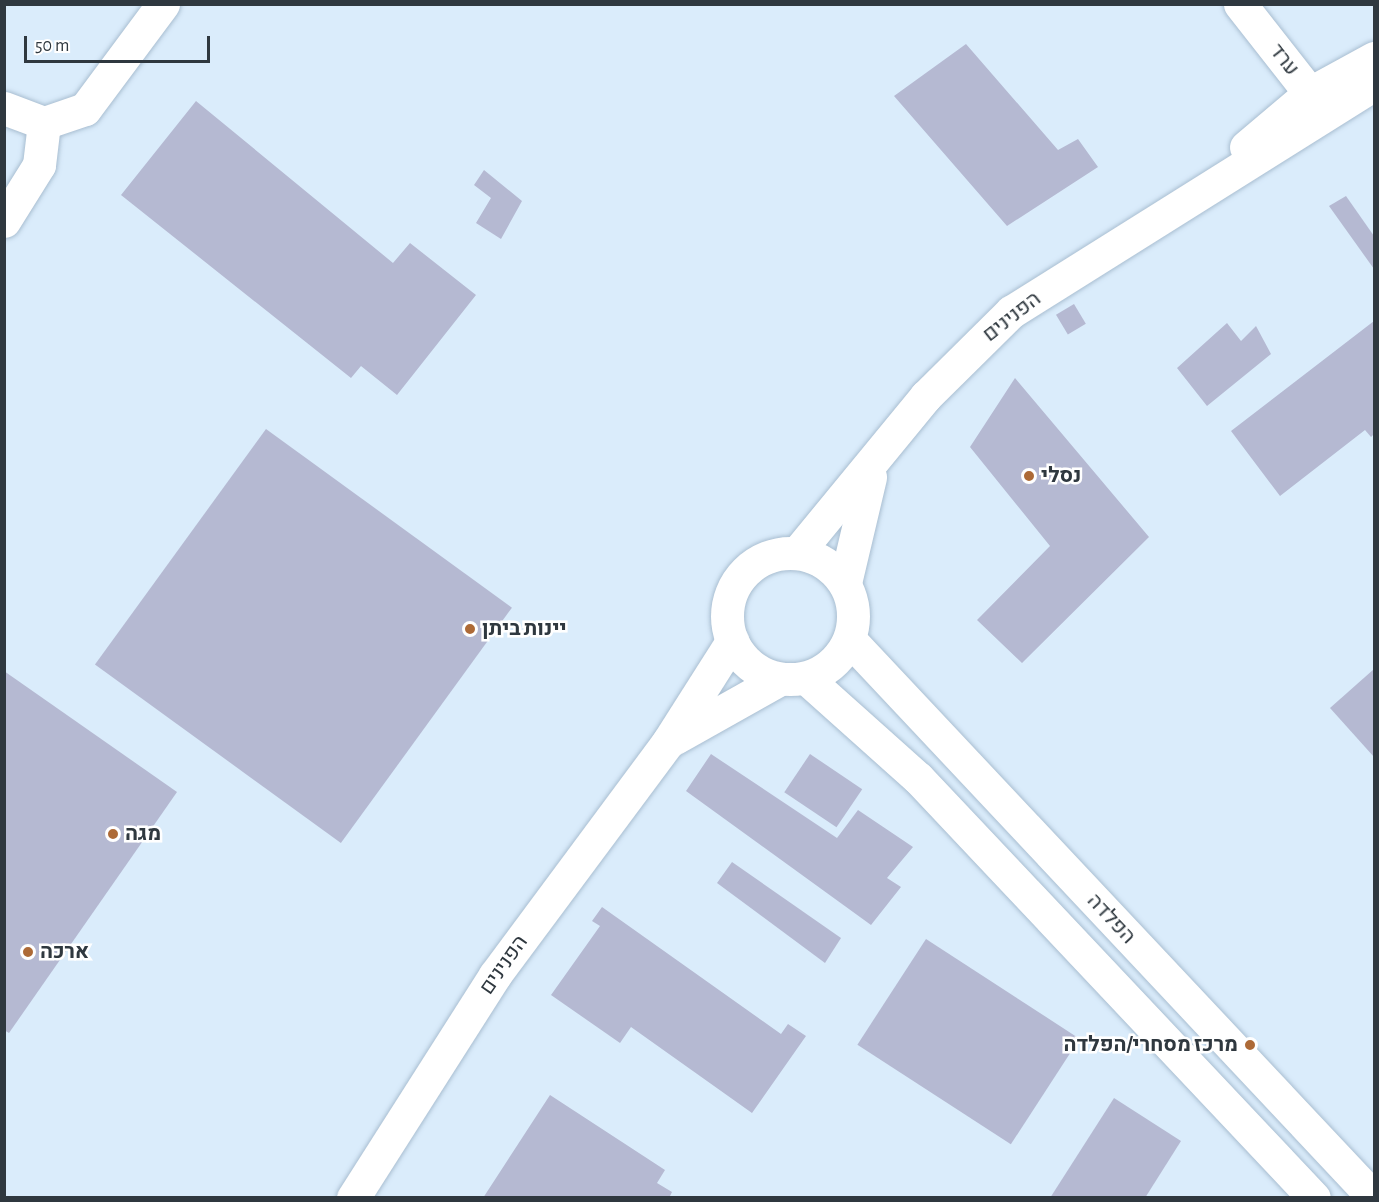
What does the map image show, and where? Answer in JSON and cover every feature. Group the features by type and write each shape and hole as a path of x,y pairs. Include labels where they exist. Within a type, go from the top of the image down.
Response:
{"street":[{"path":"4,108 44,123 85,109 163,4"},
{"name":"ערד","path":"1240,4 1319,105"},
{"name":"הפנינים","path":"797,553 874,464 926,396 1011,312 1180,204 1319,105 1374,58"},
{"name":"הפנינים","path":"1319,105 1374,84"},
{"path":"4,221 39,165 44,123"},
{"name":"הפנינים","path":"845,583 874,464"},
{"path":"777,553 797,553 815,558 845,583 853,601 850,640 832,664 793,678 752,665 732,641 727,605 743,573 777,553"},
{"name":"הפלדה","path":"850,640 1374,1197"},
{"name":"הפנינים","path":"353,1197 495,975 668,742 732,641"},
{"name":"הפנינים","path":"668,742 793,678"},
{"name":"הפלדה","path":"793,678 918,778 1314,1197"}],"shaded area":[{"path":"4,5 1374,5 1374,1197 4,1197"}],"building":[{"path":"966,44 1058,150 1078,139 1098,167 1007,226 894,96"},
{"path":"196,101 393,263 410,243 476,295 397,395 361,366 351,378 121,195"},
{"path":"484,170 522,201 501,239 476,223 491,198 474,185"},
{"path":"1346,196 1374,236 1374,269 1329,206"},
{"path":"1074,304 1086,324 1068,335 1056,315"},
{"path":"1374,321 1374,434 1371,437 1365,430 1280,496 1231,431"},
{"path":"1227,323 1241,341 1256,326 1271,354 1207,406 1177,368"},
{"path":"1015,378 1149,537 1022,663 977,620 1050,546 970,447"},
{"path":"266,429 512,608 341,843 95,664"},
{"path":"1374,669 1374,757 1330,708"},
{"path":"4,671 177,792 9,1033 4,1030"},
{"path":"711,754 837,838 858,810 913,847 887,878 901,887 871,925 686,791"},
{"path":"810,754 862,789 837,827 784,792"},
{"path":"732,862 841,938 825,963 717,883"},
{"path":"602,907 781,1034 788,1024 806,1036 752,1113 631,1027 620,1043 551,995 600,926 592,921"},
{"path":"926,939 1079,1039 1011,1144 857,1045"},
{"path":"550,1095 665,1170 657,1183 672,1192 669,1198 483,1198"},
{"path":"1114,1098 1181,1141 1145,1198 1050,1198"}],"place":[{"name":"נסלי","path":"1029,476"},
{"name":"יינות ביתן","path":"470,629"},
{"name":"מגה","path":"113,834"},
{"name":"ארכה","path":"28,952"},
{"name":"מרכז מסחרי/הפלדה","path":"1250,1045"}]}
